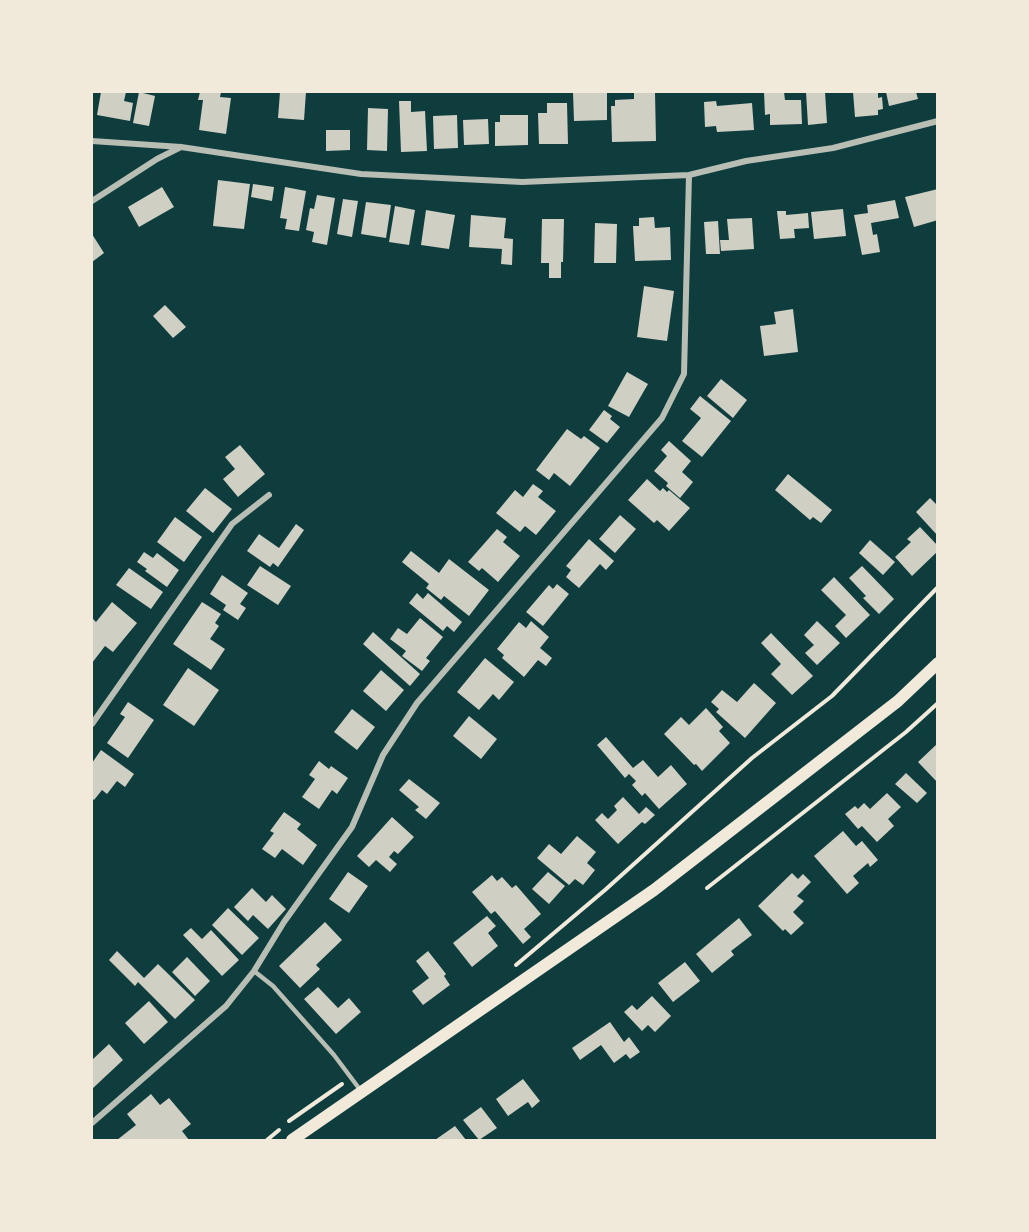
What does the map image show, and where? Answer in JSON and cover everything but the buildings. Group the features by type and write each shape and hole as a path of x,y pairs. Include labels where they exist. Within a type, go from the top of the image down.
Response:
{"main road":[{"path":"292,1140 654,890 898,701 938,663"}],"street":[{"path":"92,141 181,147 361,174 522,182 689,176 746,160 833,148 938,121"},
{"path":"92,201 157,159 181,147"},
{"path":"92,1123 226,1006 254,971 284,922 352,827 383,755 417,703 662,418 684,374 689,176"},
{"path":"92,724 232,524 269,495"}],"lane":[{"path":"254,971 273,986 334,1055 361,1091"}],"path":[{"path":"509,970 605,890 752,758 832,696 938,587"},
{"path":"707,888 906,732 938,703"},
{"path":"267,1140 299,1113 351,1078"}]}
